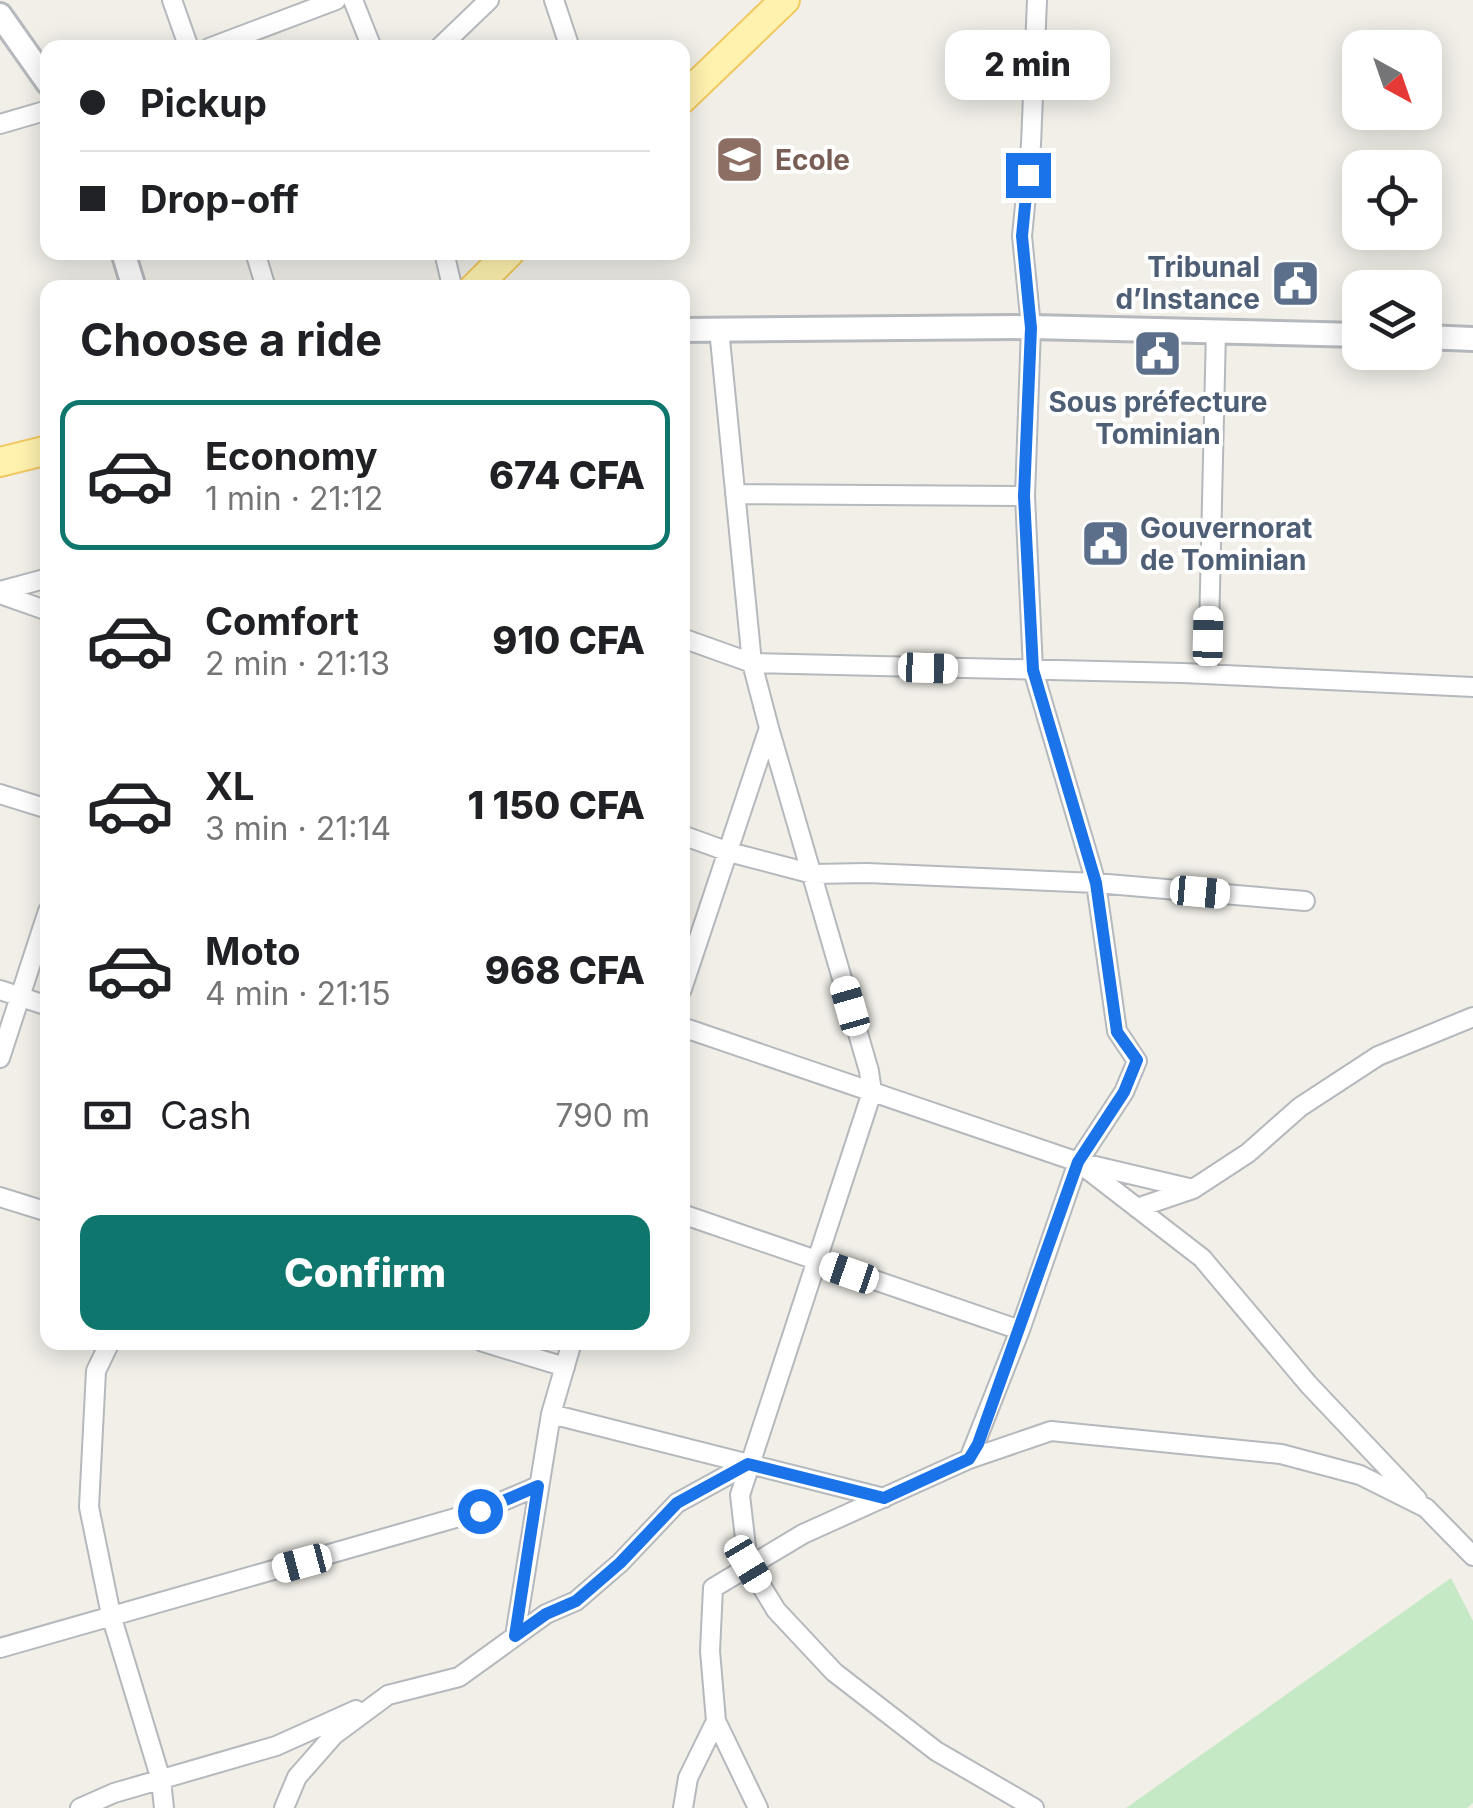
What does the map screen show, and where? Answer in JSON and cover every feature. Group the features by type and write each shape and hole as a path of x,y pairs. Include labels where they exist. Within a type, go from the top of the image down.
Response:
{"main road":[{"path":"690,91 785,0"},
{"path":"467,280 492,269"},
{"path":"0,462 40,452"}],"street":[{"path":"172,0 186,40"},
{"path":"230,40 336,0"},
{"path":"354,0 369,40"},
{"path":"447,40 489,0"},
{"path":"554,0 567,40"},
{"path":"969,1459 1020,1330 1078,1162 1124,1092 1137,1060 1117,1032 1096,883 1033,670 1024,496 1031,328 1022,236 1031,144 1036,0"},
{"path":"0,15 40,72"},
{"path":"0,124 40,112"},
{"path":"719,328 752,663 870,1071 872,1092 740,1494 748,1564 776,1610 834,1672 936,1751 1034,1808"},
{"path":"690,330 1031,328 1342,334"},
{"path":"1208,674 1216,330"},
{"path":"1442,337 1473,338"},
{"path":"735,494 1024,496"},
{"path":"0,592 40,580"},
{"path":"0,592 40,609"},
{"path":"690,641 752,663 1208,674 1473,687"},
{"path":"690,966 769,728"},
{"path":"0,794 40,806"},
{"path":"690,838 813,874 1096,883 1305,902"},
{"path":"0,1058 40,935"},
{"path":"0,990 40,1003"},
{"path":"1137,1208 1193,1189 1248,1153 1300,1107 1378,1056 1473,1017"},
{"path":"690,1030 1078,1162 1193,1189"},
{"path":"1078,1162 1202,1258 1309,1385 1473,1556"},
{"path":"0,1197 40,1210"},
{"path":"690,1217 1020,1330"},
{"path":"106,1350 96,1372 89,1507 111,1616 160,1780 164,1808"},
{"path":"509,1350 565,1367"},
{"path":"515,1636 551,1414 570,1350"},
{"path":"551,1414 884,1498"},
{"path":"758,1808 716,1722 710,1651 713,1588 803,1534 969,1459 1051,1431 1280,1454 1360,1475 1426,1508"},
{"path":"80,1808 114,1793 276,1746 388,1695 459,1677 546,1614 576,1601 620,1563 677,1503 748,1464"},
{"path":"0,1648 480,1511 538,1486"},
{"path":"284,1808 298,1778 334,1735 388,1695"},
{"path":"682,1808 688,1778 716,1722"}],"green space":[{"path":"1451,1578 1473,1621 1473,1803 1467,1808 1126,1808"}],"place":[{"name":"Ecole","path":"740,160"},
{"name":"Tribunal d’Instance","path":"1295,283"},
{"name":"Sous préfecture Tominian","path":"1158,354"},
{"name":"Gouvernorat de Tominian","path":"1105,544"}],"route":[{"path":"480,1511 538,1486 515,1636 546,1614 576,1601 620,1563 677,1503 748,1464 884,1498 969,1459 1020,1330 1078,1162 1124,1092 1137,1060 1117,1032 1096,883 1033,670 1024,496 1031,328 1022,236 1028,175"}]}
